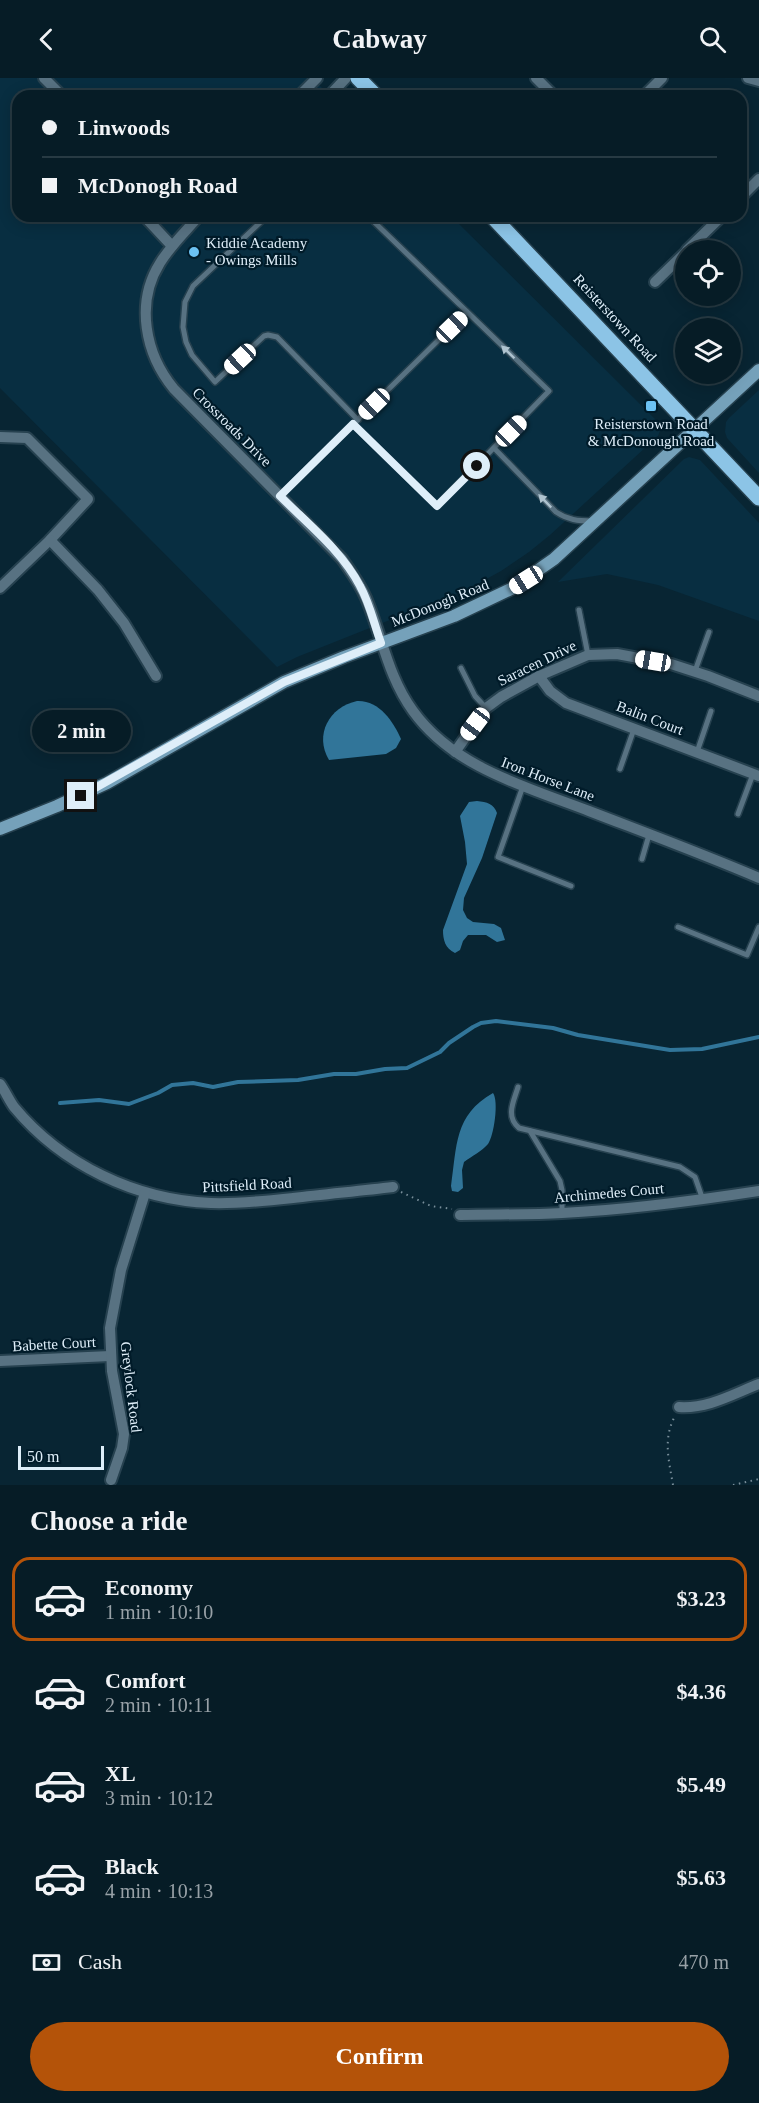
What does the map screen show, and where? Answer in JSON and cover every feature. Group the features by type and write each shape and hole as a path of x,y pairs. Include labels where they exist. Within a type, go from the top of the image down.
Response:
{"main road":[{"path":"358,78 370,90"},
{"name":"Reisterstown Road","path":"498,222 759,498"},
{"name":"McDonogh Road","path":"0,828 57,806 107,783 284,682 454,616 511,589 554,559 759,370"}],"street":[{"path":"44,78 56,90"},
{"path":"305,90 317,78"},
{"path":"335,90 346,78"},
{"path":"536,78 548,90"},
{"path":"650,90 662,78"},
{"path":"748,78 759,81"},
{"path":"747,191 759,179"},
{"path":"150,222 172,246"},
{"name":"Crossroads Drive","path":"194,222 172,246 152,280 146,305 146,330 156,363 174,389 330,546 351,572 367,600 381,643"},
{"path":"697,240 716,222"},
{"path":"655,282 675,262"},
{"path":"0,437 27,438 88,499 51,540 0,588"},
{"path":"51,540 98,590 124,623 156,676"},
{"name":"Iron Horse Lane","path":"381,643 392,674 414,712 425,727 454,752 489,772 759,878"},
{"name":"Saracen Drive","path":"454,752 486,708 501,697 539,676 588,655 617,654 671,664 759,696"},
{"name":"Balin Court","path":"539,676 557,698 756,775"},
{"name":"Pittsfield Road","path":"0,1084 14,1106 67,1156 92,1171 145,1193 188,1202 232,1203 393,1187"},
{"name":"Archimedes Court","path":"460,1215 562,1213 703,1200 759,1191"},
{"name":"Greylock Road","path":"111,1480 122,1448 124,1434 115,1397 110,1356 110,1328 115,1293 145,1193"},
{"name":"Babette Court","path":"0,1361 110,1356"},
{"path":"679,1407 692,1408 705,1405 759,1384"}],"lane":[{"path":"259,222 189,291 183,315 183,327 192,355 215,382 264,336 277,337 437,506 549,391 374,222"},
{"path":"280,496 467,312"},
{"path":"494,448 556,512 574,521 597,521"},
{"path":"579,610 588,655"},
{"path":"695,672 709,632"},
{"path":"462,668 475,696 486,708"},
{"path":"697,752 711,711"},
{"path":"620,769 634,729"},
{"path":"738,814 756,775"},
{"path":"523,786 498,857 570,886"},
{"path":"642,859 649,835"},
{"path":"678,927 747,955 759,927"},
{"path":"518,1086 511,1117 513,1123 519,1128 680,1167 695,1178 703,1200"},
{"path":"530,1131 560,1181 562,1213"}],"path":[{"path":"393,1187 411,1198 432,1206 452,1209 460,1215"},
{"path":"673,1485 666,1444 669,1429 679,1407"},
{"path":"733,1485 759,1479"}],"shaded area":[{"path":"0,78 312,78 324,90 12,90 12,222 457,222 658,422 661,428 658,436 550,535 501,571 470,588 277,667 0,388"},
{"path":"759,390 759,473 727,438 725,432 729,418"},
{"path":"689,457 700,460 759,523 759,621 658,585 607,574 558,582 684,459"},
{"path":"357,701 372,704 384,713 394,725 401,739 396,748 386,754 329,760 323,741 327,723 339,709"},
{"path":"469,802 490,804 497,813 482,858 464,898 463,910 467,918 473,922 494,924 501,928 505,940 497,942 486,935 468,935 460,950 455,953 445,943 443,930 467,864 460,816"},
{"path":"493,1093 496,1111 490,1140 483,1149 464,1162 463,1188 458,1192 452,1191 457,1145 464,1122 480,1102"}],"waterway":[{"path":"60,1103 99,1100 129,1104 172,1085 193,1083 213,1087 238,1082 298,1080 334,1074 356,1074 407,1068 440,1052 473,1027 481,1023 496,1021 553,1028 578,1035 670,1050 702,1049 759,1037"}],"place":[{"name":"Kiddie Academy - Owings Mills","path":"194,252"},
{"name":"Reisterstown Road & McDonough Road","path":"651,406"}],"route":[{"path":"81,796 284,682 381,643 360,585 342,559 280,496 353,424 437,506 477,466"}]}
